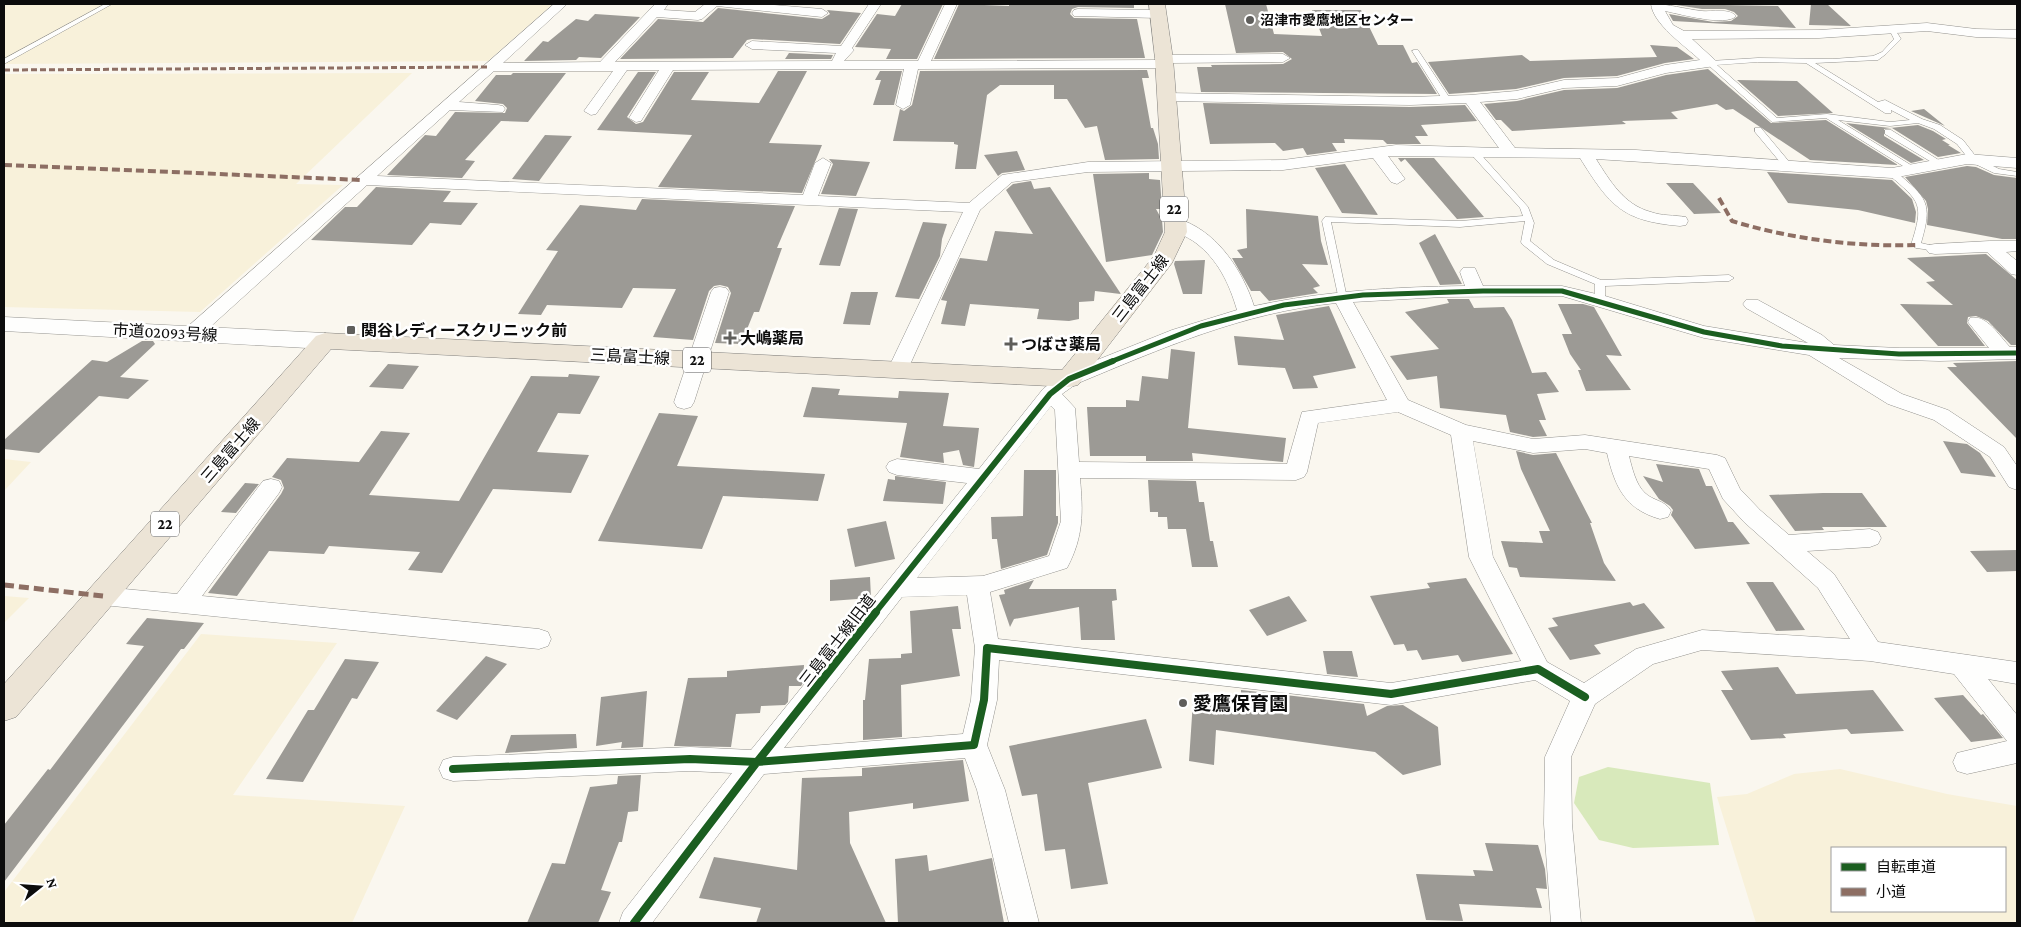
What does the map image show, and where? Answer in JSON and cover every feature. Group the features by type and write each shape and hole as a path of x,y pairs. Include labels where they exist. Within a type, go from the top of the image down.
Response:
{"main road":[{"name":"三島富士線","path":"4,707 325,341 898,370 1060,386 1164,258 1176,232 1168,97 1158,9"}],"street":[{"path":"192,333 561,4"},
{"path":"603,67 658,8 698,16 712,4"},
{"path":"722,4 822,13"},
{"path":"834,66 847,50 875,4"},
{"path":"903,105 918,64 951,4"},
{"path":"1640,4 1656,4 1701,15 1730,16"},
{"path":"1656,4 1668,27 1681,35 1710,63"},
{"path":"1078,13 1158,9"},
{"path":"1681,35 1819,34 1927,27 1976,33 2017,34"},
{"path":"736,66 755,41 847,50"},
{"path":"490,67 834,66 1283,58"},
{"path":"1168,97 1470,99 1517,95 1544,87 1564,84 1617,82 1665,69 1710,63"},
{"path":"591,111 623,67"},
{"path":"636,118 668,67"},
{"path":"1470,99 1510,152"},
{"path":"447,106 498,108"},
{"path":"898,370 973,208 995,187 1008,178 1088,167 1284,165 1377,152 1473,151 1636,155 1892,173 1974,160 2017,163"},
{"path":"1377,152 1397,179"},
{"path":"1586,155 1609,192 1632,212 1655,220 1680,221"},
{"path":"808,202 823,163"},
{"path":"362,180 808,202 973,208"},
{"path":"1175,223 1194,233 1213,248 1226,262 1244,299 1247,312"},
{"path":"1990,246 2017,270"},
{"path":"1935,249 2017,246"},
{"path":"1469,272 1476,292"},
{"path":"896,588 977,585 1059,562 1072,521 1065,408 1060,386 1207,324 1247,312 1389,293 1600,291 1703,332 1821,351 2011,353"},
{"path":"684,402 696,360 720,292"},
{"path":"1342,298 1400,405"},
{"path":"1752,304 1815,339 1821,351 1895,399 1941,415 1997,452 2017,482"},
{"path":"1977,322 2011,353"},
{"name":"市道02093号線","path":"4,324 325,341"},
{"name":"三島富士線旧道","path":"634,923 757,762 984,477 1060,386"},
{"path":"1069,470 1296,472 1309,417 1400,405 1461,431 1533,446 1585,442 1716,463 1731,493 1752,516 1826,581 1870,651"},
{"path":"1461,431 1481,558 1538,669 1585,697"},
{"path":"1616,447 1622,472 1636,499 1660,512"},
{"path":"897,466 984,477"},
{"path":"183,604 271,487"},
{"path":"1784,544 1870,538"},
{"path":"977,585 987,648 984,700 974,745 991,790 1024,923"},
{"path":"103,596 539,638"},
{"path":"1566,923 1558,824 1558,757 1585,697 1645,656 1702,640 1870,651 2017,672"},
{"path":"987,648 1391,694 1538,669"},
{"path":"1961,664 2017,734"},
{"path":"453,769 690,759 757,762 974,745"},
{"path":"1968,762 2017,751"}],"lane":[{"path":"4,62 109,4"},
{"path":"1710,63 1758,60 1809,62 1875,58 1884,53 1898,39 1892,29"},
{"path":"1416,51 1447,100"},
{"path":"1809,62 1907,123"},
{"path":"1710,63 1729,78 1753,103 1775,120 1827,116 1890,124 1919,121"},
{"path":"1882,102 1919,121 1937,127 1960,142 1974,160 1997,170 2017,174"},
{"path":"1827,116 1911,170"},
{"path":"1758,130 1788,166"},
{"path":"1888,132 1941,164"},
{"path":"1473,151 1524,207 1530,223 1525,242 1538,254 1600,291 1728,278"},
{"path":"1892,173 1919,196 1923,207 1924,217 1916,245 1935,249"},
{"path":"1342,298 1326,221 1328,218 1460,224 1528,218"}],"shaded area":[{"path":"4,4 553,4 488,61 4,64"},
{"path":"412,73 296,184 343,185 200,312 4,307 4,74"},
{"path":"4,459 31,462 4,491"},
{"path":"4,596 29,598 4,623"},
{"path":"201,634 337,643 233,795 405,806 352,923 4,923 4,892"},
{"path":"1840,769 1947,794 2017,806 2017,923 1756,923 1717,797 1747,794 1794,774"}],"green space":[{"path":"1608,767 1710,783 1719,845 1633,848 1599,840 1574,803 1579,777"}],"building":[{"path":"902,4 943,4 917,59 886,59 891,49 855,47 877,14 895,16"},
{"path":"959,4 1009,6 1009,4 1134,4 1134,8 1078,7 1072,9 1070,14 1074,18 1137,19 1145,58 934,59"},
{"path":"1225,4 1266,4 1274,34 1322,36 1312,10 1361,10 1378,45 1403,45 1412,63 1417,62 1437,94 1201,92 1197,67 1212,67 1211,65 1283,64 1292,59 1283,52 1236,53"},
{"path":"1670,4 1778,6 1796,28 1673,21 1669,14 1713,22 1731,21 1738,16 1734,12 1725,9 1702,9"},
{"path":"1811,4 1827,4 1851,26 1809,25"},
{"path":"718,8 822,19 830,14 827,10 861,13 840,44 752,39 747,40 733,58 620,59 658,19 703,22"},
{"path":"595,14 640,17 601,58 579,57 576,60 524,61 543,41 548,42 576,19 588,21"},
{"path":"1650,45 1677,47 1694,59 1665,63 1617,76 1564,78 1516,89 1449,94 1428,62 1522,55 1530,61 1657,57"},
{"path":"789,53 833,55 831,59 785,59"},
{"path":"1708,69 1771,123 1826,120 1898,165 1810,160 1733,109 1726,110 1717,104 1671,112 1678,119 1622,121 1626,124 1512,131 1501,120 1496,120 1484,104 1517,101 1564,90 1617,88 1666,75"},
{"path":"1147,70 1149,78 1142,78 1151,128 1153,128 1158,144 1159,159 1105,160 1097,126 1085,128 1067,99 1054,99 1054,85 1000,85 987,95 976,169 955,169 958,145 954,144 954,142 893,141 900,109 904,111 912,105 920,71"},
{"path":"778,71 807,71 769,143 822,145 802,193 658,187 692,135 597,130 638,72 656,72 627,117 636,124 643,122 674,72 709,72 691,100 759,103"},
{"path":"880,71 902,71 894,105 873,105 881,80 875,80"},
{"path":"513,73 566,73 528,122 501,121 465,160 475,161 462,178 387,175 425,135 436,136 455,112 505,113 507,108 503,104 475,101 496,75 511,75"},
{"path":"1737,80 1797,81 1833,113 1778,116"},
{"path":"1203,103 1410,107 1465,105 1477,121 1421,125 1428,136 1415,136 1421,144 1387,144 1383,140 1344,139 1345,143 1332,143 1337,151 1307,155 1303,148 1283,151 1275,143 1210,144"},
{"path":"1924,109 1945,126 1911,111"},
{"path":"1846,123 1890,128 1918,125 1946,139 1942,140 1961,153 1938,157 1892,128 1884,129 1884,136 1924,160 1911,163"},
{"path":"545,135 572,136 539,181 512,179"},
{"path":"1017,151 1025,170 1002,173 998,176 984,155"},
{"path":"1398,158 1434,158 1484,217 1457,219 1405,159 1401,162"},
{"path":"829,159 870,162 856,196 821,194 833,164"},
{"path":"1345,164 1378,215 1342,213 1315,168"},
{"path":"1967,166 1976,167 1994,175 2017,178 2017,239 2002,239 1927,225 1928,209 1926,201 1905,177"},
{"path":"1767,172 1892,180 1912,199 1916,212 1915,223 1858,210 1788,203"},
{"path":"1149,173 1149,179 1160,180 1162,209 1156,209 1162,220 1163,232 1152,255 1106,262 1093,174"},
{"path":"1031,181 1034,189 1050,187 1121,294 1095,291 1094,301 1079,302 1079,319 1069,321 1037,319 1039,309 970,304 965,326 941,324 947,301 941,300 960,258 987,261 995,231 1033,234 1006,190 1013,184"},
{"path":"1666,183 1693,183 1721,213 1694,214"},
{"path":"376,187 451,191 443,202 478,203 461,225 430,223 412,245 311,240 345,207 357,207"},
{"path":"642,199 795,206 777,248 782,248 759,312 754,312 741,344 715,343 731,293 728,287 720,285 714,286 709,291 693,340 653,337 676,289 633,288 622,308 547,305 541,315 518,314 558,251 546,250 580,205 636,210"},
{"path":"839,208 858,209 840,266 819,265"},
{"path":"1246,209 1318,216 1321,241 1328,265 1302,264 1320,286 1313,288 1318,293 1269,301 1260,291 1251,291 1232,258 1243,258 1237,250 1247,248"},
{"path":"923,222 947,224 942,239 940,256 919,299 895,297"},
{"path":"1435,234 1462,284 1440,285 1419,243"},
{"path":"1986,254 2017,280 2017,345 2011,345 1988,321 1976,316 1968,317 1967,323 1985,346 1938,346 1900,304 1953,305 1926,282 1935,281 1907,258"},
{"path":"1205,260 1202,294 1183,294 1174,264 1175,261"},
{"path":"851,292 878,292 870,325 843,324"},
{"path":"1447,299 1469,299 1474,308 1504,307 1512,320 1532,373 1546,372 1559,392 1537,394 1546,420 1539,420 1547,436 1533,437 1510,432 1506,415 1440,408 1437,376 1407,380 1390,356 1439,349 1405,312 1449,303"},
{"path":"1558,304 1583,304 1594,307 1622,356 1606,355 1631,390 1586,391 1578,370 1581,370 1570,354 1562,334 1572,334"},
{"path":"1329,306 1356,368 1313,376 1318,388 1293,389 1285,368 1238,365 1234,336 1284,340 1276,315"},
{"path":"142,341 153,341 155,344 120,377 149,380 128,399 99,396 39,453 4,449 4,440 92,360 107,362"},
{"path":"1171,349 1195,352 1188,428 1286,438 1283,462 1192,453 1193,461 1146,461 1146,456 1090,456 1087,407 1126,407 1126,400 1139,401 1142,376 1168,379"},
{"path":"2017,361 2017,439 1947,367 1957,367 1953,363"},
{"path":"388,364 419,366 403,389 369,387"},
{"path":"569,374 600,376 580,414 558,413 537,452 589,455 571,493 493,489 442,573 408,570 420,552 329,546 324,554 269,551 237,596 208,593 281,494 284,488 281,480 272,477 287,458 359,462 381,431 410,433 369,495 459,501 531,376 568,377"},
{"path":"812,387 840,389 838,395 898,398 899,391 949,393 943,426 979,428 974,467 963,465 959,450 943,453 944,463 900,457 907,423 803,417"},
{"path":"659,413 698,416 677,466 825,474 818,501 723,496 702,549 598,541"},
{"path":"1943,441 1967,444 1980,453 1996,477 1961,473"},
{"path":"1516,451 1533,455 1556,453 1592,523 1590,523 1604,563 1616,581 1520,577 1517,568 1509,567 1501,541 1543,543 1539,531 1550,531 1521,469"},
{"path":"1656,464 1699,469 1706,486 1712,486 1728,522 1733,522 1750,544 1695,549 1671,515 1673,510 1659,499 1643,476 1663,482"},
{"path":"1024,470 1056,470 1056,516 1058,516 1058,523 1047,555 1001,569 997,539 992,539 991,517 1023,516"},
{"path":"895,476 946,482 943,504 883,501 888,479 895,480"},
{"path":"1148,480 1196,481 1199,502 1204,502 1210,541 1213,541 1218,567 1192,567 1186,529 1168,529 1167,517 1158,517 1158,512 1150,512"},
{"path":"245,483 259,484 236,513 221,512"},
{"path":"1862,493 1887,527 1822,527 1824,530 1795,531 1769,495"},
{"path":"886,521 895,559 855,567 847,529"},
{"path":"2017,550 2017,571 1987,572 1970,551"},
{"path":"870,577 871,598 830,601 830,580"},
{"path":"1466,578 1513,654 1462,662 1458,655 1422,660 1417,650 1407,651 1404,644 1394,645 1370,596 1430,588 1427,583"},
{"path":"1034,580 1029,589 1116,589 1117,600 1112,601 1115,640 1081,640 1079,607 1014,619 1010,627 999,595 1005,594 1004,590"},
{"path":"1746,582 1773,582 1805,630 1776,631"},
{"path":"1289,596 1307,621 1267,636 1249,610"},
{"path":"1630,602 1633,606 1644,603 1665,628 1594,645 1601,654 1570,660 1548,628 1558,626 1552,618"},
{"path":"958,606 961,629 952,629 960,676 901,685 902,737 863,740 863,700 865,700 869,659 901,658 901,654 912,653 910,611"},
{"path":"147,618 204,623 184,649 181,649 4,882 4,825 48,769 50,770 144,646 126,644"},
{"path":"1323,651 1352,651 1358,677 1327,674"},
{"path":"486,656 507,664 457,720 436,711"},
{"path":"345,659 379,662 357,699 352,698 303,782 266,779 308,710 314,710"},
{"path":"804,665 803,683 801,686 789,686 788,702 785,705 761,706 760,713 736,714 731,747 674,746 688,678 727,677 727,671"},
{"path":"1778,667 1796,694 1873,690 1904,731 1851,734 1847,729 1783,734 1786,738 1751,740 1721,690 1733,690 1721,671"},
{"path":"1241,690 1364,704 1367,716 1387,706 1403,705 1438,727 1441,765 1403,775 1375,752 1216,730 1214,765 1189,761 1193,701 1241,708"},
{"path":"647,691 643,747 621,748 622,742 596,746 601,697"},
{"path":"1963,695 1981,715 1983,714 2003,738 1971,742 1934,698"},
{"path":"1146,719 1162,768 1088,783 1108,884 1071,889 1065,849 1045,851 1037,794 1022,796 1009,746"},
{"path":"576,734 577,748 505,753 511,735"},
{"path":"963,760 969,801 913,809 913,803 849,812 850,843 886,923 756,923 761,908 699,898 714,857 797,870 802,778 862,776 862,768"},
{"path":"641,775 638,811 628,812 622,842 619,842 601,890 611,892 598,923 527,923 552,863 565,864 590,787 617,784 618,776"},
{"path":"1485,843 1538,845 1545,869 1547,889 1536,888 1542,908 1459,904 1463,921 1426,920 1416,874 1475,876 1473,870 1493,871"},
{"path":"927,855 929,871 992,858 1004,923 898,923 895,859"}],"marked path":[{"path":"4,70 490,67"},
{"path":"4,165 362,180"},
{"path":"1719,198 1732,221 1775,234 1885,246 1916,245"},
{"path":"4,585 103,596"}],"cycle path":[{"path":"634,923 757,762 1050,394 1069,379 1134,352 1178,334 1223,319 1284,305 1324,299 1403,293 1562,291 1704,332 1782,346 1860,353 1939,355 2017,353"},
{"path":"453,769 690,759 757,762 974,745 984,700 987,648 1391,694 1538,669 1585,697"}],"place":[{"name":"沼津市愛鷹地区センター","path":"1250,20"},
{"name":"関谷レディースクリニック前","path":"351,330"},
{"name":"大嶋薬局","path":"730,338"},
{"name":"つばさ薬局","path":"1011,344"},
{"name":"愛鷹保育園","path":"1183,703"}]}
